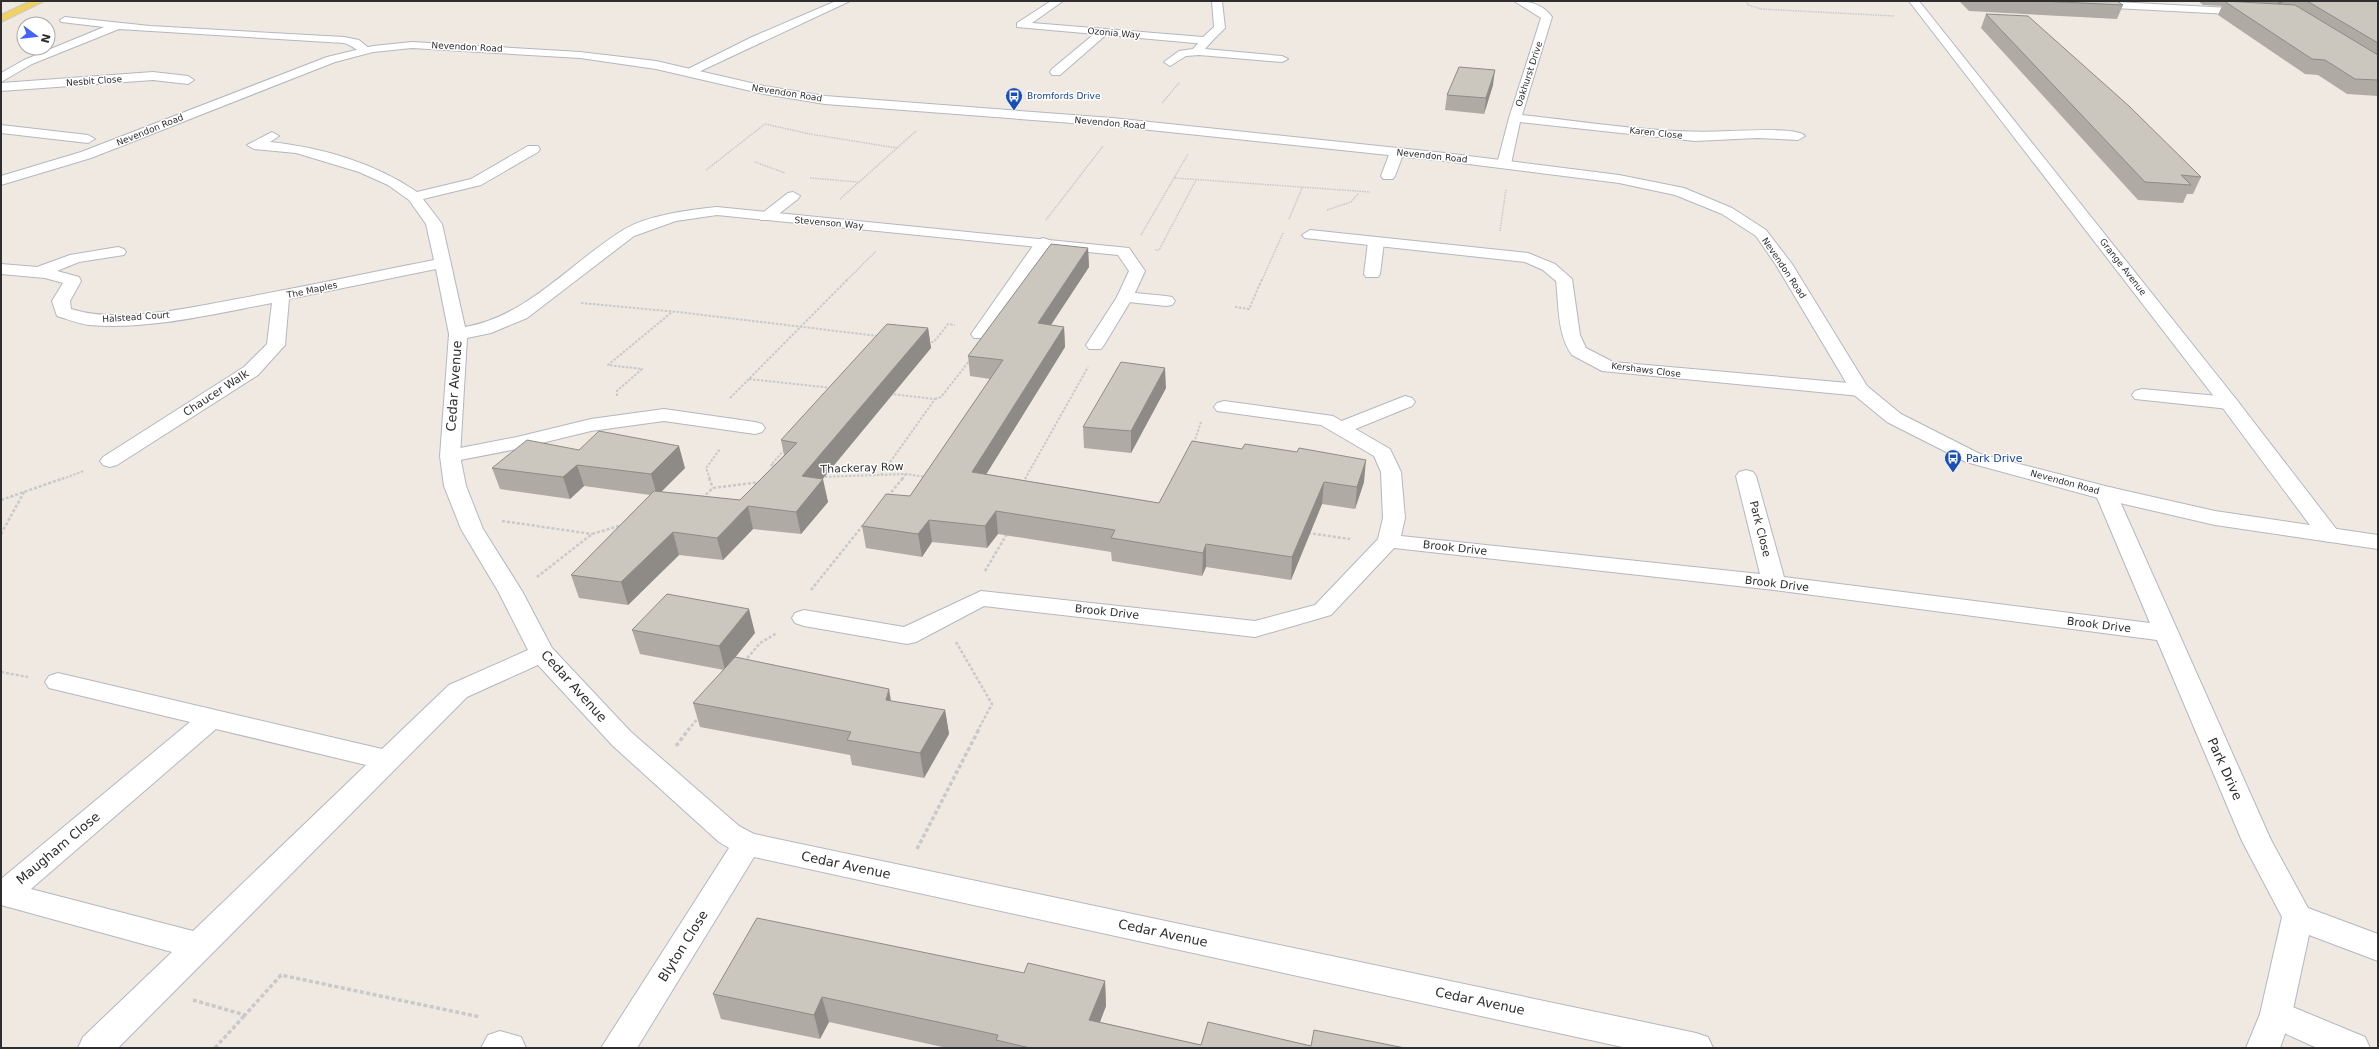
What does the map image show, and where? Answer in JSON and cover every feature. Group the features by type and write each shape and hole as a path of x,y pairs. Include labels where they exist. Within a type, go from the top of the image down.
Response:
{"main road":[{"path":"1,19 38,1"}],"street":[{"path":"688,72 756,39 845,1"},
{"name":"Ozonia Way","path":"1058,1 1021,25 1206,41"},
{"path":"1202,52 1198,50 1220,28 1217,1"},
{"name":"Oakhurst Drive","path":"1507,164 1515,118 1547,17 1541,11 1519,1"},
{"name":"Grange Avenue","path":"1914,1 2228,403 2329,535"},
{"path":"2037,1 2261,13"},
{"path":"65,20 117,26 344,40 355,42 365,50"},
{"path":"1,78 28,62 117,26"},
{"path":"1056,72 1103,32"},
{"name":"Nevendon Road","path":"1,181 79,158 317,63 365,50 426,45 546,52 612,58 688,72 764,90 825,100 1121,123 1507,164 1619,179 1679,191 1706,201 1727,211 1761,233 1779,258 1860,390 1894,418 1973,458 2106,493 2215,518 2378,542"},
{"path":"1170,62 1183,53 1202,52 1282,59"},
{"name":"Nesbit Close","path":"1,87 153,76 188,80"},
{"name":"Karen Close","path":"1515,118 1695,137 1756,134 1798,136"},
{"path":"1,129 88,139"},
{"name":"Cedar Avenue","path":"272,136 254,145 297,149 364,169 393,182 414,197 434,224 458,334 450,456 455,486 472,530 510,591 542,653 622,738 729,834 747,844 1696,1048"},
{"path":"414,197 476,182 533,148"},
{"path":"1388,176 1397,152"},
{"path":"766,217 793,196"},
{"name":"Stevenson Way","path":"458,334 492,326 521,314 629,233 674,217 717,211 803,221 1036,243 1128,249"},
{"name":"Kershaws Close","path":"1310,235 1528,258 1549,267 1564,280 1571,335 1578,351 1609,367 1860,390"},
{"path":"1372,274 1376,242"},
{"path":"982,331 1036,243"},
{"path":"1095,345 1125,297 1137,271 1128,249"},
{"name":"Halstead Court","path":"40,272 76,258 118,252"},
{"name":"The Maples","path":"183,314 281,296 442,263"},
{"name":"Halstead Court","path":"1,269 40,272 73,281 62,301 63,312 88,320 119,320 183,314"},
{"name":"Chaucer Walk","path":"110,461 251,371 276,346 281,296"},
{"path":"1125,297 1166,301"},
{"path":"2142,395 2228,403"},
{"path":"1341,428 1405,402"},
{"path":"1224,407 1326,420 1383,453 1391,472 1394,518 1389,541"},
{"path":"450,456 618,421 664,416 748,427"},
{"name":"Park Close","path":"1746,476 1774,583"},
{"name":"Park Drive","path":"2106,493 2165,633 2257,841 2297,918"},
{"name":"Brook Drive","path":"980,598 1255,629 1323,610 1389,541 1774,583 2165,633"},
{"path":"804,618 907,636 980,598"},
{"path":"95,1048 386,760 458,691 542,653"},
{"path":"58,682 386,760"},
{"name":"Maugham Close","path":"198,946 4,894 211,719"},
{"name":"Blyton Close","path":"618,1048 747,844"},
{"path":"2263,1048 2276,1014 2297,918 2378,948"},
{"path":"2276,1014 2353,1048"}],"path":[{"path":"1746,1 1748,5 1770,10 1928,18"},
{"path":"1145,126 1202,52"},
{"path":"1036,243 1121,123"},
{"path":"706,170 765,124 810,134 897,148"},
{"path":"803,221 809,216 825,213 918,129"},
{"path":"1128,249 1175,178 1201,131"},
{"path":"1496,254 1507,164"},
{"path":"1175,178 1369,193 1388,176"},
{"path":"1128,249 1159,250 1196,180"},
{"path":"1287,223 1302,188"},
{"path":"708,422 897,230"},
{"path":"1235,307 1249,309 1284,230"},
{"path":"540,300 673,312 799,328 886,337"},
{"path":"618,421 617,391 642,369 608,365 673,312"},
{"path":"890,394 934,398 941,397 990,335 982,331 948,324 934,342 926,342"},
{"path":"1027,488 1021,487 1095,354 1095,345"},
{"path":"749,379 837,388 832,394"},
{"path":"881,475 934,398"},
{"path":"1191,449 1199,435 1200,423 1224,407"},
{"path":"713,488 706,468 712,457 748,427"},
{"path":"779,466 771,465 787,447"},
{"path":"1,500 110,461"},
{"path":"886,498 906,474"},
{"name":"Thackeray Row","path":"818,475 906,474 928,477"},
{"path":"698,501 713,488 766,482"},
{"path":"1,534 24,492"},
{"path":"472,530 504,521 592,534 628,524"},
{"path":"740,667 760,642 804,618 800,603 866,523"},
{"path":"980,598 980,580 1010,528"},
{"path":"1305,533 1360,540 1389,541"},
{"path":"510,591 541,576 592,534"},
{"path":"902,877 992,704 942,618"},
{"path":"651,764 675,746 700,716"},
{"path":"215,1048 281,975 496,1020 502,1047"},
{"path":"155,988 245,1015"}],"building":[{"path":"2040,1 2117,1 2123,5"},
{"path":"2224,1 2295,5 2378,55 2378,80 2355,79 2325,60 2312,59"},
{"path":"2307,1 2378,1 2378,43"},
{"path":"1986,14 2028,16 2129,106 2201,177 2181,175 2191,185 2145,182"},
{"path":"1459,67 1495,70 1486,98 1447,95"},
{"path":"1051,244 1088,248 1038,323 1064,327 972,472 1159,503 1192,441 1242,449 1245,444 1297,452 1299,448 1366,460 1357,487 1324,482 1292,557 1206,544 1203,553 1111,538 1115,530 996,511 985,526 929,520 918,534 862,526 886,494 910,496 1003,360 968,356"},
{"path":"887,324 928,328 802,476 823,479 796,512 748,506 717,538 673,532 621,582 571,575 654,491 740,500 797,443 781,440"},
{"path":"1121,362 1165,368 1131,431 1083,427"},
{"path":"599,431 679,446 651,474 577,465 563,477 492,468 527,440 579,450"},
{"path":"667,594 749,609 719,646 632,630"},
{"path":"735,657 889,689 886,700 945,710 920,753 847,740 851,732 693,703"},
{"path":"757,918 1024,973 1028,963 1105,981 1089,1020 1201,1045 1208,1022 1311,1046 1314,1030 1405,1048 1030,1048 996,1040 998,1035 822,997 814,1015 713,994"}],"place":[{"name":"Bromfords Drive","path":"1014,111"},
{"name":"Park Drive","path":"1953,473"}]}
